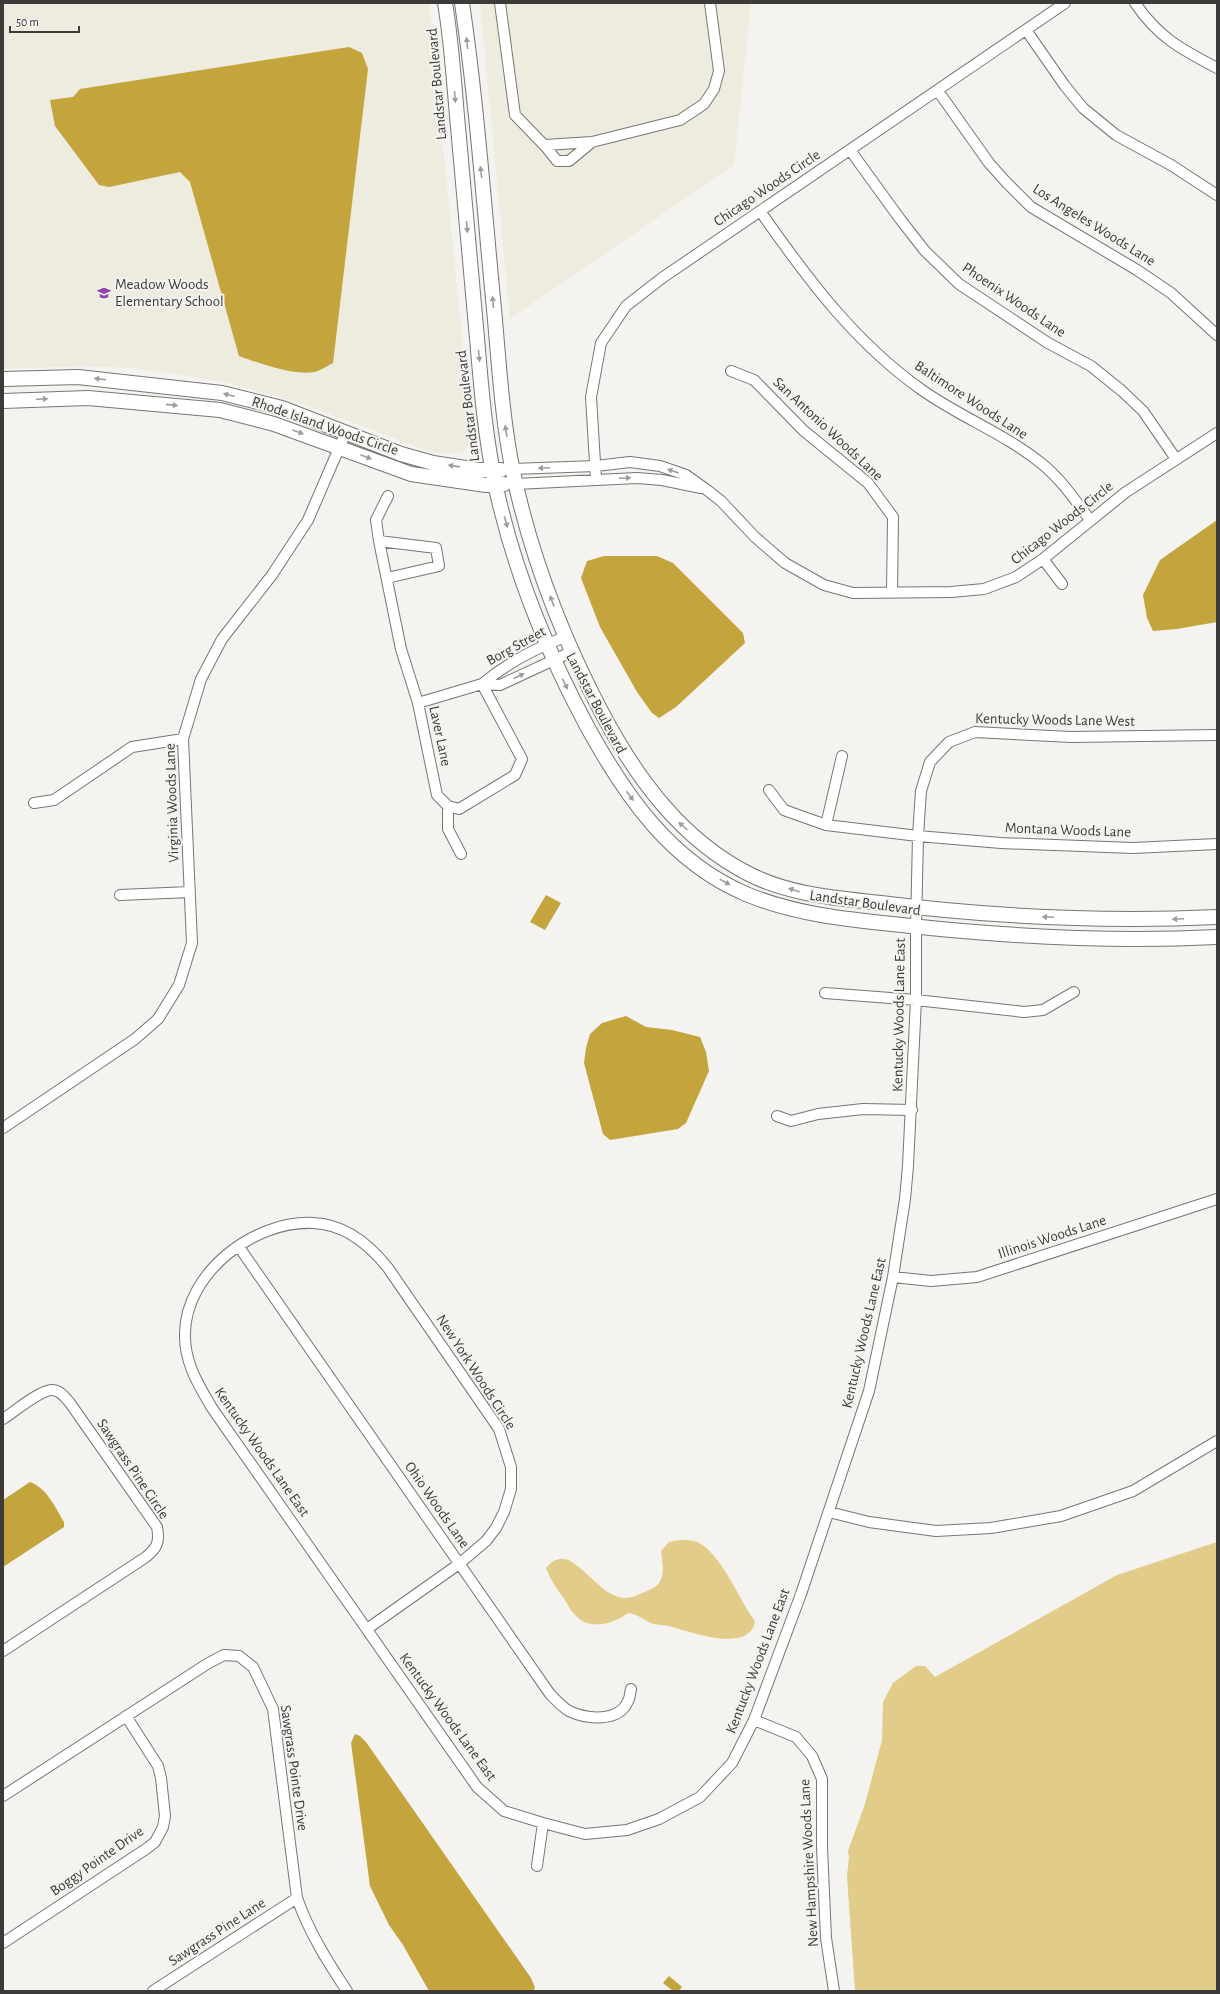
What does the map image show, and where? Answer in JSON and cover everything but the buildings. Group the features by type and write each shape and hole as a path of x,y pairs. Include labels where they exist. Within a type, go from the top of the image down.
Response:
{"street":[{"name":"Landstar Boulevard","path":"446,3 483,409 495,485 517,561 553,660 598,747 626,791 651,824 695,865 745,893 797,911 830,918 990,934 1084,939 1164,940 1217,937"},
{"name":"Landstar Boulevard","path":"462,3 477,128 504,414 512,470 536,558 571,652 615,738 642,779 670,815 709,850 751,875 805,894 987,914 1084,919 1169,919 1217,917"},
{"path":"500,3 515,115 545,145 557,161 569,161 592,142"},
{"path":"545,145 592,142 680,120 704,104 714,89 719,71 710,3"},
{"name":"Chicago Woods Circle","path":"596,479 591,397 601,343 626,306 662,278 1065,3"},
{"path":"1136,3 1164,38 1179,48 1217,68"},
{"path":"1026,30 1065,86 1083,108 1116,135 1171,165 1217,195"},
{"name":"Los Angeles Woods Lane","path":"938,91 989,163 1031,207 1137,270 1170,294 1217,335"},
{"name":"Phoenix Woods Lane","path":"850,150 900,220 925,251 959,284 1048,343 1091,366 1122,391 1143,411 1176,459"},
{"name":"Baltimore Woods Lane","path":"760,211 806,276 837,312 877,353 922,390 1041,463 1065,486 1090,520"},
{"name":"San Antonio Woods Lane","path":"731,371 754,380 804,431 868,484 893,517 892,592"},
{"name":"Rhode Island Woods Circle","path":"3,379 78,377 222,393 282,408 401,454 433,463 493,470 512,470"},
{"name":"Rhode Island Woods Circle","path":"3,401 88,398 220,410 274,424 411,474 486,485 516,484"},
{"name":"Virginia Woods Lane","path":"3,1128 135,1039 158,1019 178,985 192,943 183,739 201,680 222,639 272,575 308,520 346,432"},
{"name":"Chicago Woods Circle","path":"512,470 596,466 630,462 660,466 686,475 707,490 722,501 755,537 784,563 824,585 853,593 951,592 984,589 1016,577 1043,559 1126,492 1217,433"},
{"name":"Chicago Woods Circle","path":"516,484 637,478 662,480 707,490"},
{"name":"Laver Lane","path":"388,496 376,520 379,541 401,648 418,703 438,795 448,806"},
{"path":"379,541 436,548 439,566 387,578"},
{"path":"1043,559 1062,584"},
{"name":"Borg Street","path":"482,684 495,673 546,644 565,637"},
{"name":"Borg Street","path":"418,703 482,684 500,685 571,652"},
{"path":"461,854 448,829 448,806 459,809 515,776 522,759 482,684"},
{"name":"Kentucky Woods Lane West","path":"916,907 921,791 930,762 949,742 975,732 1071,737 1217,735"},
{"path":"34,802 54,800 132,747 183,739"},
{"path":"826,825 842,756"},
{"name":"Montana Woods Lane","path":"769,790 784,810 826,825 918,836 1001,843 1133,848 1217,844"},
{"path":"120,895 190,892"},
{"name":"Kentucky Woods Lane East","path":"239,1246 220,1261 207,1275 194,1297 188,1311 185,1333 189,1364 194,1379 212,1408 477,1787 504,1811 585,1834 627,1830 659,1819 700,1797 732,1763 754,1720 829,1512 869,1392 893,1277 905,1199 912,1110 916,1000 916,907"},
{"path":"825,993 916,1000 1024,1012 1044,1010 1074,992"},
{"path":"776,1116 791,1121 818,1114 863,1109 912,1110"},
{"name":"Illinois Woods Lane","path":"893,1277 931,1281 977,1277 1217,1199"},
{"name":"New York Woods Circle","path":"239,1246 265,1232 298,1223 325,1225 354,1235 365,1242 380,1258 499,1429 511,1467 509,1496 496,1528 486,1541 459,1564 367,1629"},
{"name":"Ohio Woods Lane","path":"239,1246 550,1694 564,1707 579,1715 590,1717 612,1715 622,1710 628,1702 631,1689"},
{"name":"Sawgrass Pine Circle","path":"3,1419 41,1393 53,1390 60,1392 70,1403 157,1527 159,1536 156,1547 146,1557 3,1651"},
{"path":"829,1512 869,1522 936,1531 990,1528 1061,1516 1133,1491 1217,1441"},
{"name":"Sawgrass Pointe Drive","path":"3,1796 207,1664 224,1655 239,1656 253,1667 273,1708 297,1898 306,1924 315,1941 347,1991"},
{"name":"Boggy Pointe Drive","path":"3,1943 146,1849 159,1836 165,1816 158,1766 126,1716"},
{"name":"New Hampshire Woods Lane","path":"754,1720 796,1737 812,1756 822,1778 822,1847 826,1938 834,1991"},
{"path":"537,1866 543,1823"},
{"name":"Sawgrass Pine Lane","path":"153,1991 297,1898"}],"shaded area":[{"path":"3,3 429,3 472,439 465,451 451,454 431,452 300,403 225,382 134,368 80,366 3,369"},
{"path":"480,3 751,3 734,165 510,319"},
{"path":"349,47 362,53 368,69 333,363 314,372 306,373 286,371 239,356 190,182 180,172 109,187 99,185 55,126 50,100 73,97 80,89"},
{"path":"1217,520 1217,622 1177,629 1153,631 1147,618 1143,595 1160,560"},
{"path":"604,556 657,556 673,563 743,633 745,643 676,707 659,718 652,713 637,692 600,627 581,578 587,561"},
{"path":"546,895 561,903 545,930 530,922"},
{"path":"626,1016 646,1027 672,1030 700,1037 706,1052 709,1071 686,1123 678,1129 610,1140 603,1134 584,1063 590,1034 602,1023"},
{"path":"30,1482 46,1493 64,1522 64,1527 3,1567 3,1500"},
{"path":"691,1540 701,1544 717,1559 724,1569 755,1621 751,1631 743,1637 732,1639 705,1636 670,1626 654,1624 628,1613 609,1623 587,1623 581,1620 572,1611 553,1583 546,1568 551,1563 560,1559 570,1561 611,1594 629,1598 655,1587 659,1583 663,1569 661,1551 669,1542"},
{"path":"1217,1542 1217,1991 855,1991 847,1877 849,1857 848,1851 865,1804 882,1740 883,1702 893,1683 916,1666 925,1666 935,1677 1117,1575"},
{"path":"355,1734 360,1736 366,1742 531,1978 535,1988 533,1991 429,1991 403,1945 389,1925 370,1886 351,1743"},
{"path":"669,1976 682,1987 679,1991 673,1991 663,1983"}],"place":[{"name":"Meadow Woods Elementary School","path":"104,293"}]}
